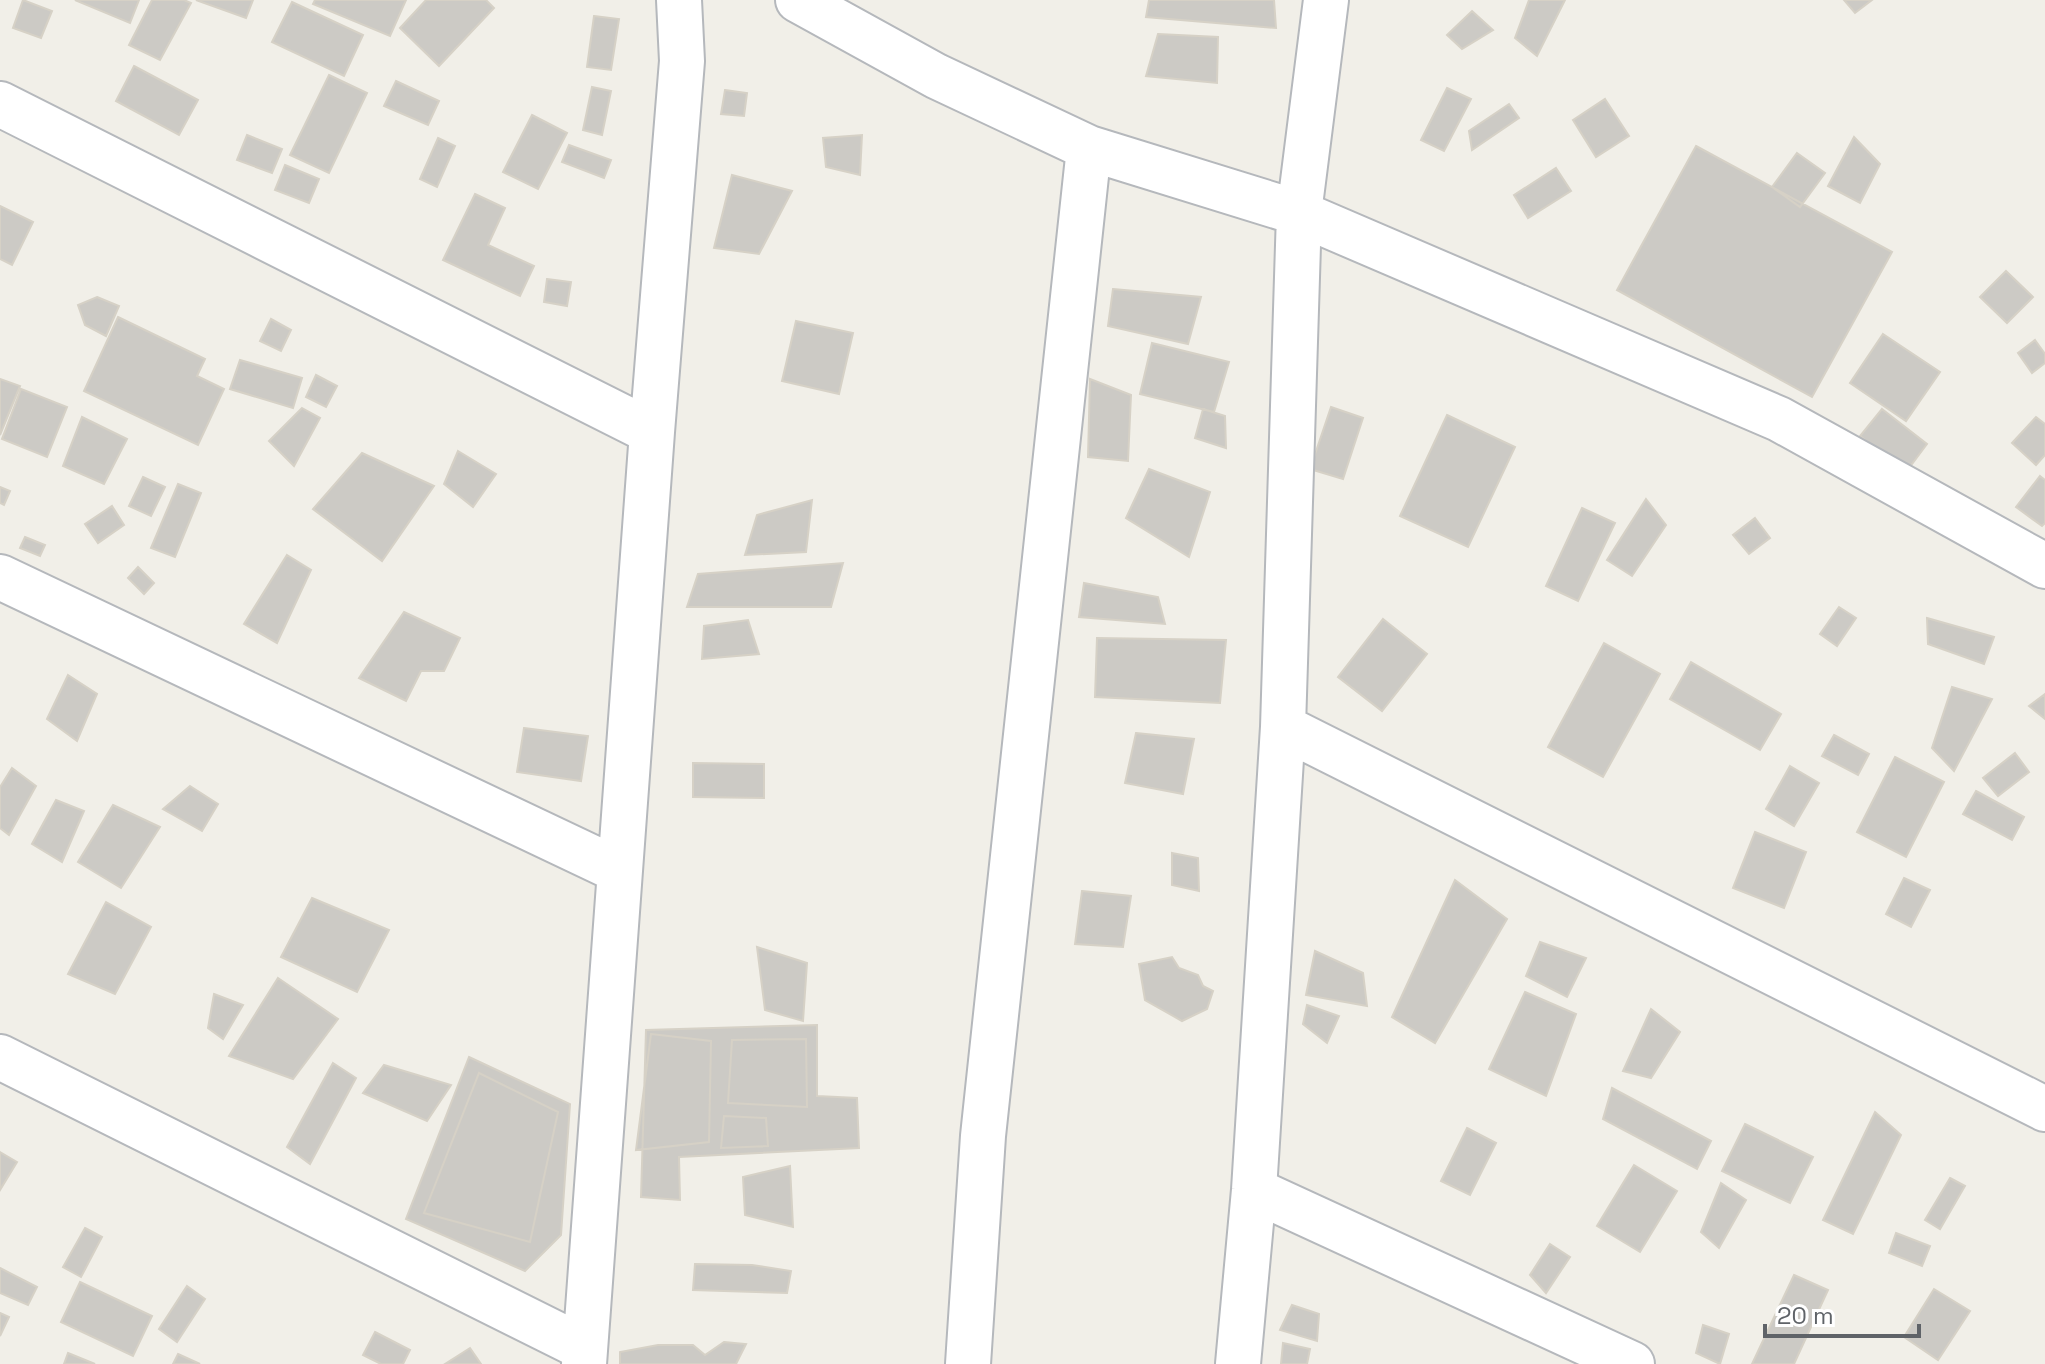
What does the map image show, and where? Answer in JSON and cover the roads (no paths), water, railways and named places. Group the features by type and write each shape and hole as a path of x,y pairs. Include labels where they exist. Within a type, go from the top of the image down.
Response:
{"street":[{"path":"0,1057 584,1356 682,61 679,0"},
{"path":"798,0 936,76 1089,148 1299,213 1779,419 2045,566"},
{"path":"1238,1364 1254,1190 1283,727 1299,213 1326,0"},
{"path":"0,104 652,432"},
{"path":"968,1364 983,1136 1089,148"},
{"path":"0,577 620,871"},
{"path":"1283,727 2045,1109"},
{"path":"1254,1190 1632,1364"}]}
